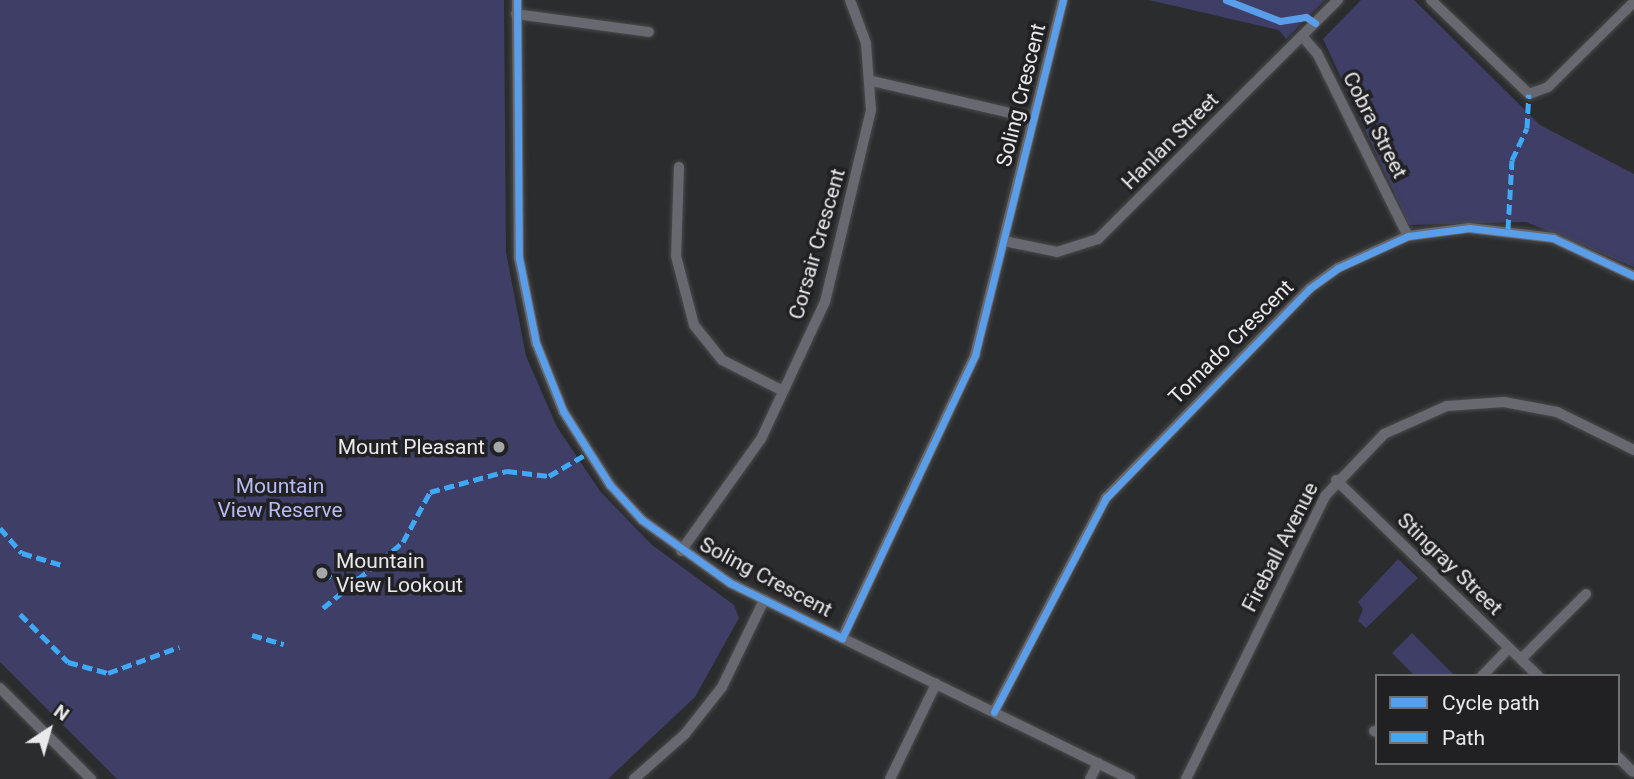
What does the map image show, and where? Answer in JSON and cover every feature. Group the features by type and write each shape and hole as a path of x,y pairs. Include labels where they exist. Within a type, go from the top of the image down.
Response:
{"street":[{"name":"Soling Crescent","path":"517,0 515,203 524,298 536,343 563,411 610,485 681,551 764,600 842,638 970,367 1063,0"},
{"name":"Corsair Crescent","path":"681,551 741,473 783,391 830,283 868,130 872,80 850,0"},
{"name":"Hanlan Street","path":"1004,241 1057,252 1098,239 1338,0"},
{"path":"1431,0 1519,88 1529,94 1548,87 1632,3"},
{"path":"516,14 649,32"},
{"name":"Cobra Street","path":"1302,36 1317,53 1408,236"},
{"path":"872,80 1032,118"},
{"path":"679,167 676,256 694,325 722,360 783,391"},
{"name":"Tornado Crescent","path":"994,712 1085,530 1130,467 1309,289 1408,236 1469,228 1520,230 1553,238 1634,276"},
{"name":"Fireball Avenue","path":"1186,779 1336,480 1393,429 1469,403 1546,409 1634,450"},
{"name":"Stingray Street","path":"1336,480 1536,674"},
{"path":"1521,659 1586,594"},
{"path":"634,779 685,734 722,687 764,600"},
{"path":"842,638 1130,779"},
{"path":"1484,674 1509,648"},
{"path":"890,779 936,684"},
{"path":"0,688 91,779"},
{"path":"1620,760 1631,774"},
{"path":"1090,779 1098,763"}],"green space":[{"name":"Mountain View Reserve","path":"0,0 504,0 506,252 526,356 557,427 600,491 652,545 734,605 739,618 695,697 608,779 117,779 0,662"},
{"path":"1149,0 1325,0 1286,39 1279,30"},
{"path":"1361,0 1414,0 1540,125 1634,174 1634,267 1526,222 1409,225 1323,39"},
{"path":"1398,559 1418,578 1366,628 1358,621 1363,609 1358,602"},
{"path":"1412,633 1453,674 1413,674 1392,653"}],"marked path":[{"path":"1508,229 1512,160 1527,128 1529,94"},
{"path":"323,608 403,542 430,492 507,471 549,476 588,453"},
{"path":"0,528 22,553 62,565"},
{"path":"322,573 337,580 358,578"},
{"path":"20,614 68,662 108,673 179,647"},
{"path":"252,635 284,644"}],"cycle path":[{"path":"517,0 519,258 536,343 563,411 610,485 642,520 730,583 842,638 975,355 1063,0"},
{"path":"1226,0 1280,21 1306,17 1315,23"},
{"path":"994,712 1106,498 1309,289 1338,268 1408,236 1469,228 1553,238 1634,276"}],"place":[{"name":"Mount Pleasant","path":"499,447"},
{"name":"Mountain View Lookout","path":"322,573"}]}
